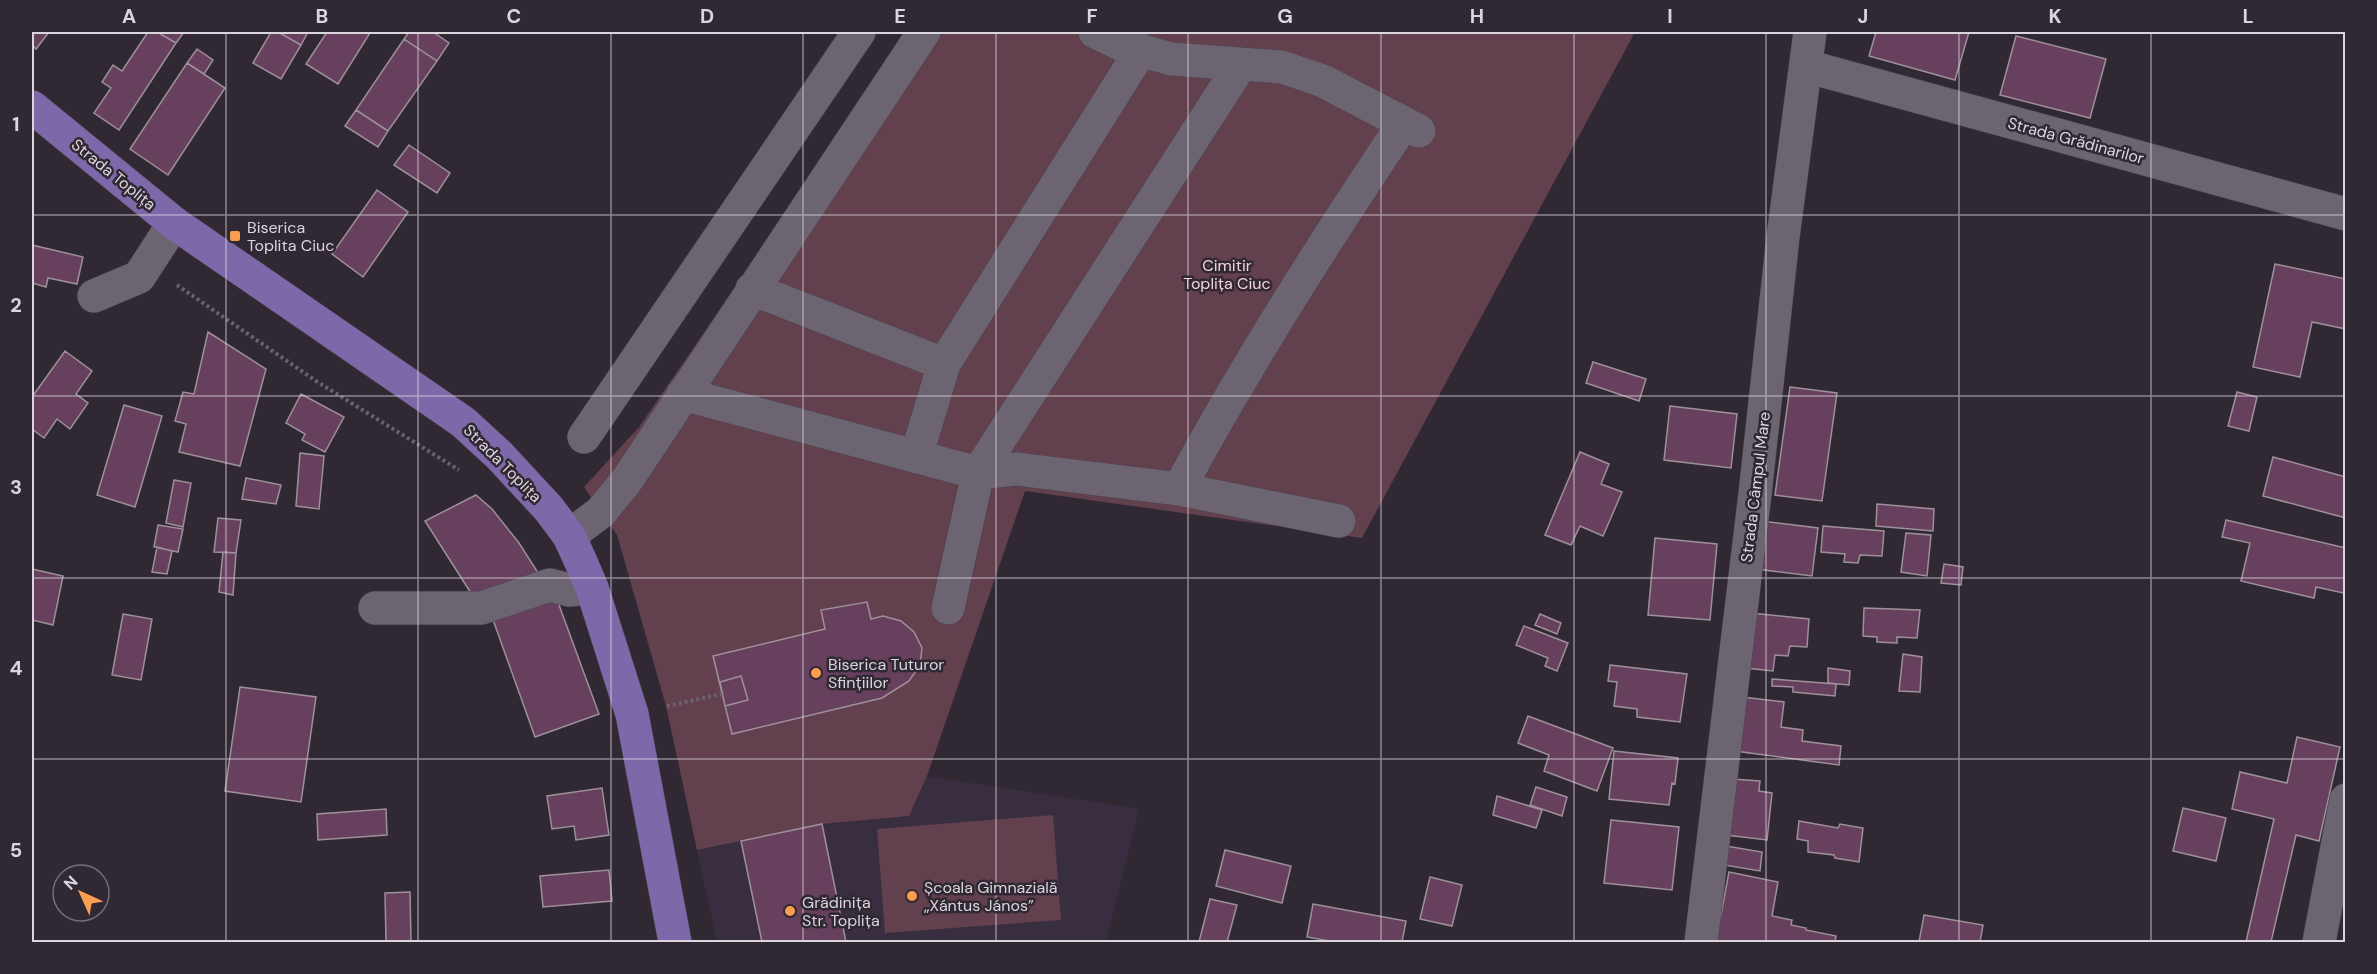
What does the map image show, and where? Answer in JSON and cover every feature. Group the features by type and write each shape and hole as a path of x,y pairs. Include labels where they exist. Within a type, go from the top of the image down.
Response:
{"main road":[{"name":"Strada Toplița","path":"32,107 174,223 463,422 499,455 549,509 568,536 592,588 632,714 675,942"}],"street":[{"path":"584,437 859,32"},
{"path":"568,536 601,512 627,480 924,32"},
{"path":"1095,32 1122,45 1171,59 1282,67 1323,81 1411,127 1333,228 1216,421 1179,489"},
{"name":"Strada Câmpul Mare","path":"1701,942 1755,494 1783,237 1810,32"},
{"path":"916,457 944,364 1141,50"},
{"path":"948,608 978,473 1241,63"},
{"name":"Strada Grădinarilor","path":"1806,66 2346,214"},
{"path":"94,296 139,277 174,223"},
{"path":"752,289 944,364"},
{"path":"683,394 978,473 1016,469 1179,489 1339,521"},
{"path":"375,608 481,608 550,585 569,590 592,588"},
{"path":"2319,942 2346,800"}],"path":[{"path":"155,252 164,275 222,317 316,381 465,474"},
{"path":"632,714 722,694"}],"shaded area":[{"name":"Școala Gimnazială „Xántus János”","path":"927,776 1139,809 1106,942 717,942 697,850 822,824 909,816"}],"green space":[{"name":"Cimitir Toplița Ciuc","path":"911,32 1635,32 1362,538 1025,491 927,776 909,816 822,824 697,850 666,706 617,535 584,487 639,427"},
{"path":"1053,815 1061,920 885,933 877,829"}],"building":[{"path":"32,32 49,32 36,49 32,45"},
{"path":"148,32 157,32 176,43 119,130 94,113 111,88 102,82 113,65 122,71"},
{"path":"157,32 184,32 176,43"},
{"path":"271,32 278,32 301,45 281,79 253,63"},
{"path":"278,32 308,32 301,45"},
{"path":"327,32 370,33 338,84 306,64"},
{"path":"409,32 433,32 449,43 437,61 404,39"},
{"path":"1876,32 1969,32 1955,80 1869,56"},
{"path":"2016,36 2106,59 2090,118 2000,95"},
{"path":"404,39 437,61 388,131 356,110"},
{"path":"197,49 213,60 204,74 187,63"},
{"path":"187,63 225,88 168,175 130,149"},
{"path":"356,110 388,131 378,147 345,126"},
{"path":"409,145 450,173 437,193 394,165"},
{"path":"377,190 408,212 363,277 332,254"},
{"path":"32,245 83,257 77,284 48,278 46,287 32,283"},
{"path":"2275,264 2346,279 2346,329 2312,322 2300,377 2253,367"},
{"path":"208,332 266,369 240,466 179,452 186,424 175,421 183,392 194,394"},
{"path":"65,351 92,371 76,394 88,403 70,429 57,419 44,438 32,429 32,397"},
{"path":"1593,362 1646,379 1639,401 1586,383"},
{"path":"1790,387 1837,393 1822,501 1775,495"},
{"path":"2237,392 2257,397 2249,431 2228,426"},
{"path":"301,394 344,417 325,452 302,440 305,434 286,423"},
{"path":"124,405 162,416 135,507 97,495"},
{"path":"1670,406 1737,414 1731,468 1664,460"},
{"path":"1580,452 1609,464 1601,484 1622,492 1603,536 1580,526 1571,545 1545,535"},
{"path":"300,453 324,456 319,509 296,506"},
{"path":"2273,457 2346,477 2346,518 2263,496"},
{"path":"246,478 281,485 276,504 242,499"},
{"path":"174,480 191,483 183,527 166,523"},
{"path":"476,495 492,509 519,543 542,579 476,601 425,521"},
{"path":"1877,504 1934,509 1933,531 1876,526"},
{"path":"218,518 241,520 236,553 214,552"},
{"path":"2226,520 2346,548 2346,585 2343,593 2316,587 2314,598 2241,581 2250,543 2222,537"},
{"path":"1761,521 1818,528 1812,576 1756,569"},
{"path":"158,525 183,529 178,552 154,547"},
{"path":"1823,526 1884,531 1882,556 1860,555 1858,563 1844,562 1845,554 1821,552"},
{"path":"1906,533 1931,535 1927,576 1901,572"},
{"path":"1655,538 1717,544 1710,620 1648,615"},
{"path":"157,547 172,551 167,574 152,572"},
{"path":"223,552 236,553 233,595 219,592"},
{"path":"1944,564 1963,567 1961,585 1941,583"},
{"path":"32,569 63,576 53,625 32,620"},
{"path":"555,594 599,714 535,737 492,617"},
{"name":"Biserica Tuturor Sfințiilor","path":"867,602 871,619 883,616 901,621 914,632 922,648 920,665 909,681 882,698 732,734 713,656 825,629 821,610"},
{"path":"1864,608 1920,610 1917,638 1897,637 1897,643 1877,642 1877,637 1863,636"},
{"path":"1751,613 1809,619 1807,647 1790,646 1788,656 1775,655 1773,671 1745,668"},
{"path":"123,614 152,619 141,680 112,675"},
{"path":"1540,614 1561,623 1557,634 1535,625"},
{"path":"1524,626 1568,643 1557,671 1545,666 1548,658 1516,645"},
{"path":"1903,654 1922,657 1920,692 1899,691"},
{"path":"1610,665 1687,674 1680,722 1637,717 1637,709 1614,706 1617,682 1608,681"},
{"path":"1828,668 1850,671 1849,685 1828,683"},
{"path":"741,676 748,700 725,706 720,682"},
{"path":"1772,679 1836,684 1835,696 1793,692 1793,687 1772,686"},
{"path":"240,687 316,697 301,802 225,791"},
{"path":"1742,697 1784,702 1781,727 1803,730 1802,741 1841,746 1839,765 1735,751"},
{"path":"1528,716 1613,748 1597,791 1544,771 1549,755 1518,743"},
{"path":"2297,737 2340,747 2319,841 2296,835 2271,942 2246,942 2274,819 2232,809 2240,772 2287,783"},
{"path":"1614,751 1678,758 1675,784 1672,783 1669,805 1609,799"},
{"path":"1732,779 1760,781 1759,791 1772,793 1767,840 1726,835"},
{"path":"1536,787 1567,797 1562,816 1530,805"},
{"path":"602,788 609,835 576,840 574,826 552,829 547,796"},
{"path":"1497,796 1542,810 1536,828 1493,815"},
{"path":"2183,808 2226,818 2216,861 2173,851"},
{"path":"386,809 387,835 318,840 317,814"},
{"path":"1611,820 1679,827 1672,890 1604,883"},
{"path":"1799,821 1838,828 1840,824 1863,828 1859,862 1835,858 1834,855 1808,852 1808,841 1797,839"},
{"path":"822,824 846,942 762,942 741,841"},
{"path":"1726,846 1762,852 1760,871 1724,865"},
{"path":"1225,850 1291,866 1282,903 1216,886"},
{"path":"609,870 612,901 543,907 540,876"},
{"path":"1729,872 1778,882 1772,916 1792,920 1791,925 1806,928 1806,930 1836,936 1835,942 1716,941"},
{"path":"1430,877 1462,885 1452,926 1420,919"},
{"path":"410,892 411,942 386,942 385,893"},
{"path":"1210,899 1237,905 1227,942 1199,942"},
{"path":"1313,904 1406,921 1402,942 1335,942 1307,937"},
{"path":"1924,915 1983,925 1980,942 1919,942"}],"place":[{"name":"Biserica Toplita Ciuc","path":"235,236"},
{"name":"Biserica Tuturor Sfințiilor","path":"816,673"},
{"name":"Școala Gimnazială „Xántus János”","path":"912,896"},
{"name":"Grădinița Str. Toplița","path":"790,911"}]}
